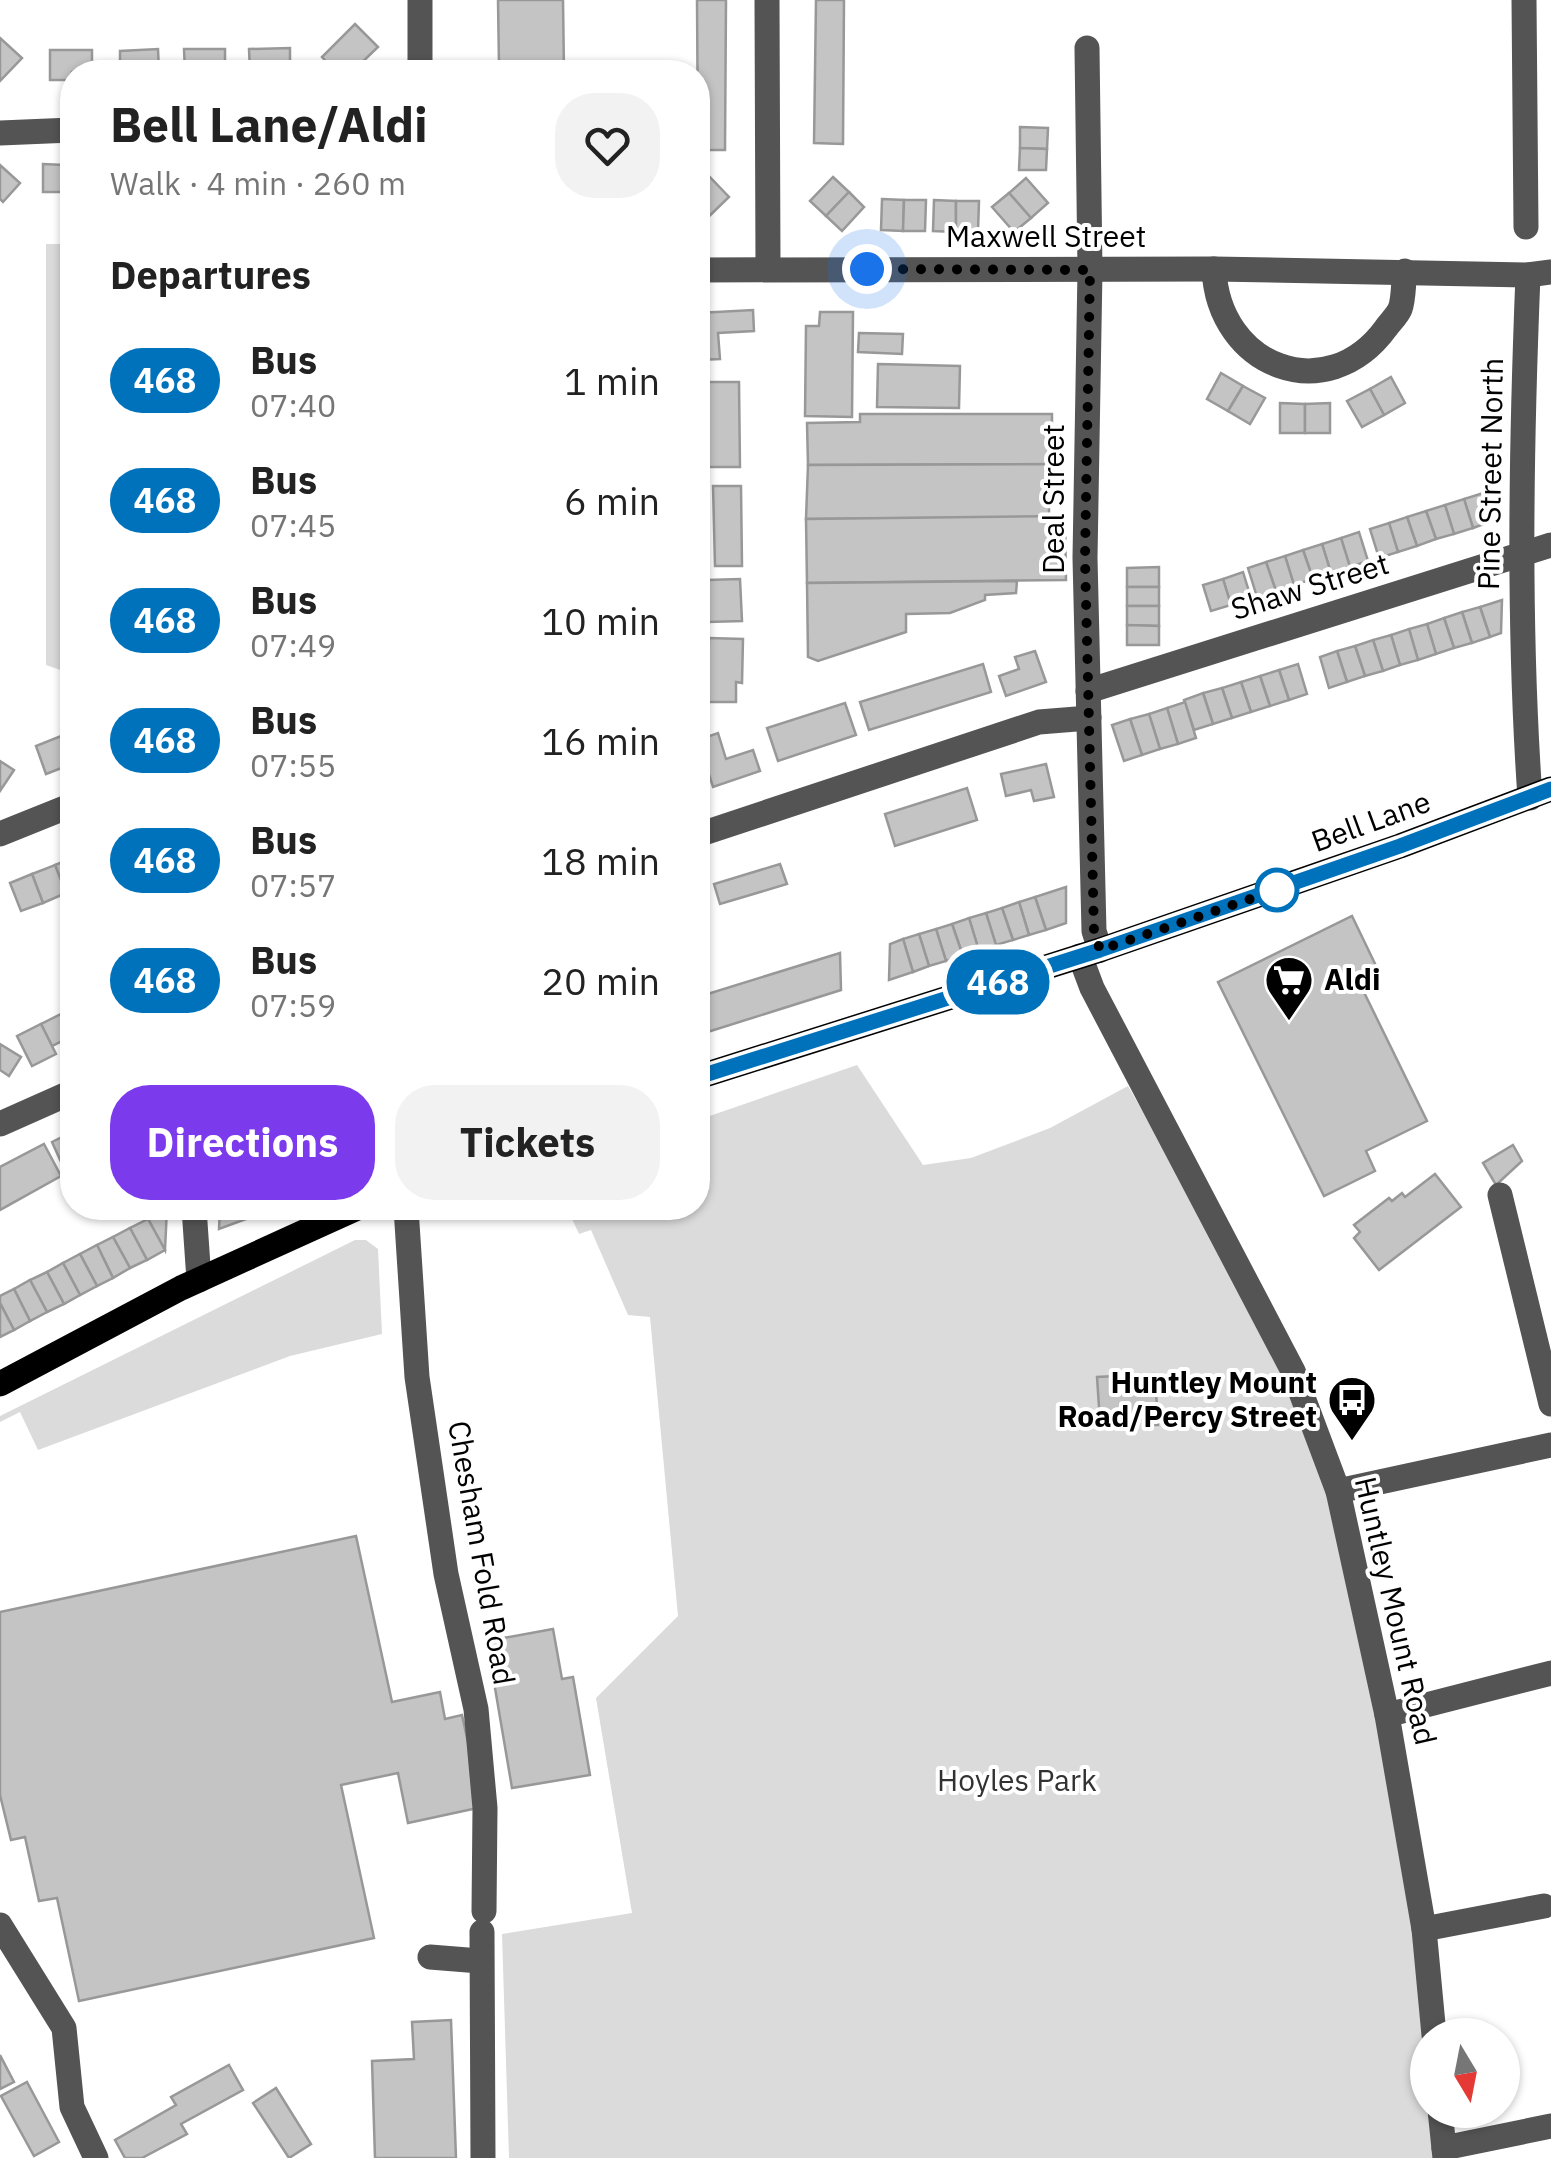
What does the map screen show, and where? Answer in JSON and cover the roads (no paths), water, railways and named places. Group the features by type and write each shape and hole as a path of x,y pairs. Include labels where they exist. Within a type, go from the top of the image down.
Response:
{"main road":[{"name":"Bell Lane","path":"710,1073 1090,953 1346,866 1540,794"},
{"path":"0,1384 198,1280 330,1220"}],"street":[{"path":"420,0 420,60"},
{"path":"767,0 768,268"},
{"path":"1510,0 1551,2"},
{"path":"1524,0 1526,227"},
{"name":"Deal Street","path":"1087,48 1090,270 1085,558 1094,931 1090,953"},
{"path":"0,134 60,131"},
{"path":"1214,269 1215,292 1222,312 1236,337 1257,357 1289,368 1323,370 1371,349 1401,308 1405,271"},
{"name":"Maxwell Street","path":"710,270 1214,269 1539,274"},
{"name":"Pine Street North","path":"1539,274 1521,555 1523,674 1540,794"},
{"name":"Shaw Street","path":"1088,691 1551,545"},
{"path":"710,831 1039,722 1089,718"},
{"path":"0,834 60,809"},
{"name":"Huntley Mount Road","path":"1090,953 1092,988 1292,1371 1338,1491 1388,1715 1424,1929 1432,2018"},
{"path":"0,1124 60,1097"},
{"path":"1500,1195 1551,1404"},
{"path":"195,1220 198,1280"},
{"name":"Chesham Fold Road","path":"407,1220 418,1377 446,1574 476,1709 484,1808 480,1961 483,2158"},
{"path":"1338,1491 1551,1445"},
{"path":"1388,1715 1551,1674"},
{"path":"1424,1929 1544,1906"},
{"path":"0,1925 64,2028 72,2107 96,2158"},
{"path":"430,1957 480,1961"},
{"path":"1442,2128 1444,2153 1551,2126"}],"place":[{"name":"Aldi","path":"1289,1022"},
{"name":"Huntley Mount Road/Percy Street","path":"1352,1442"}],"park label":[{"name":"Hoyles Park","path":"1017,1781"}]}
